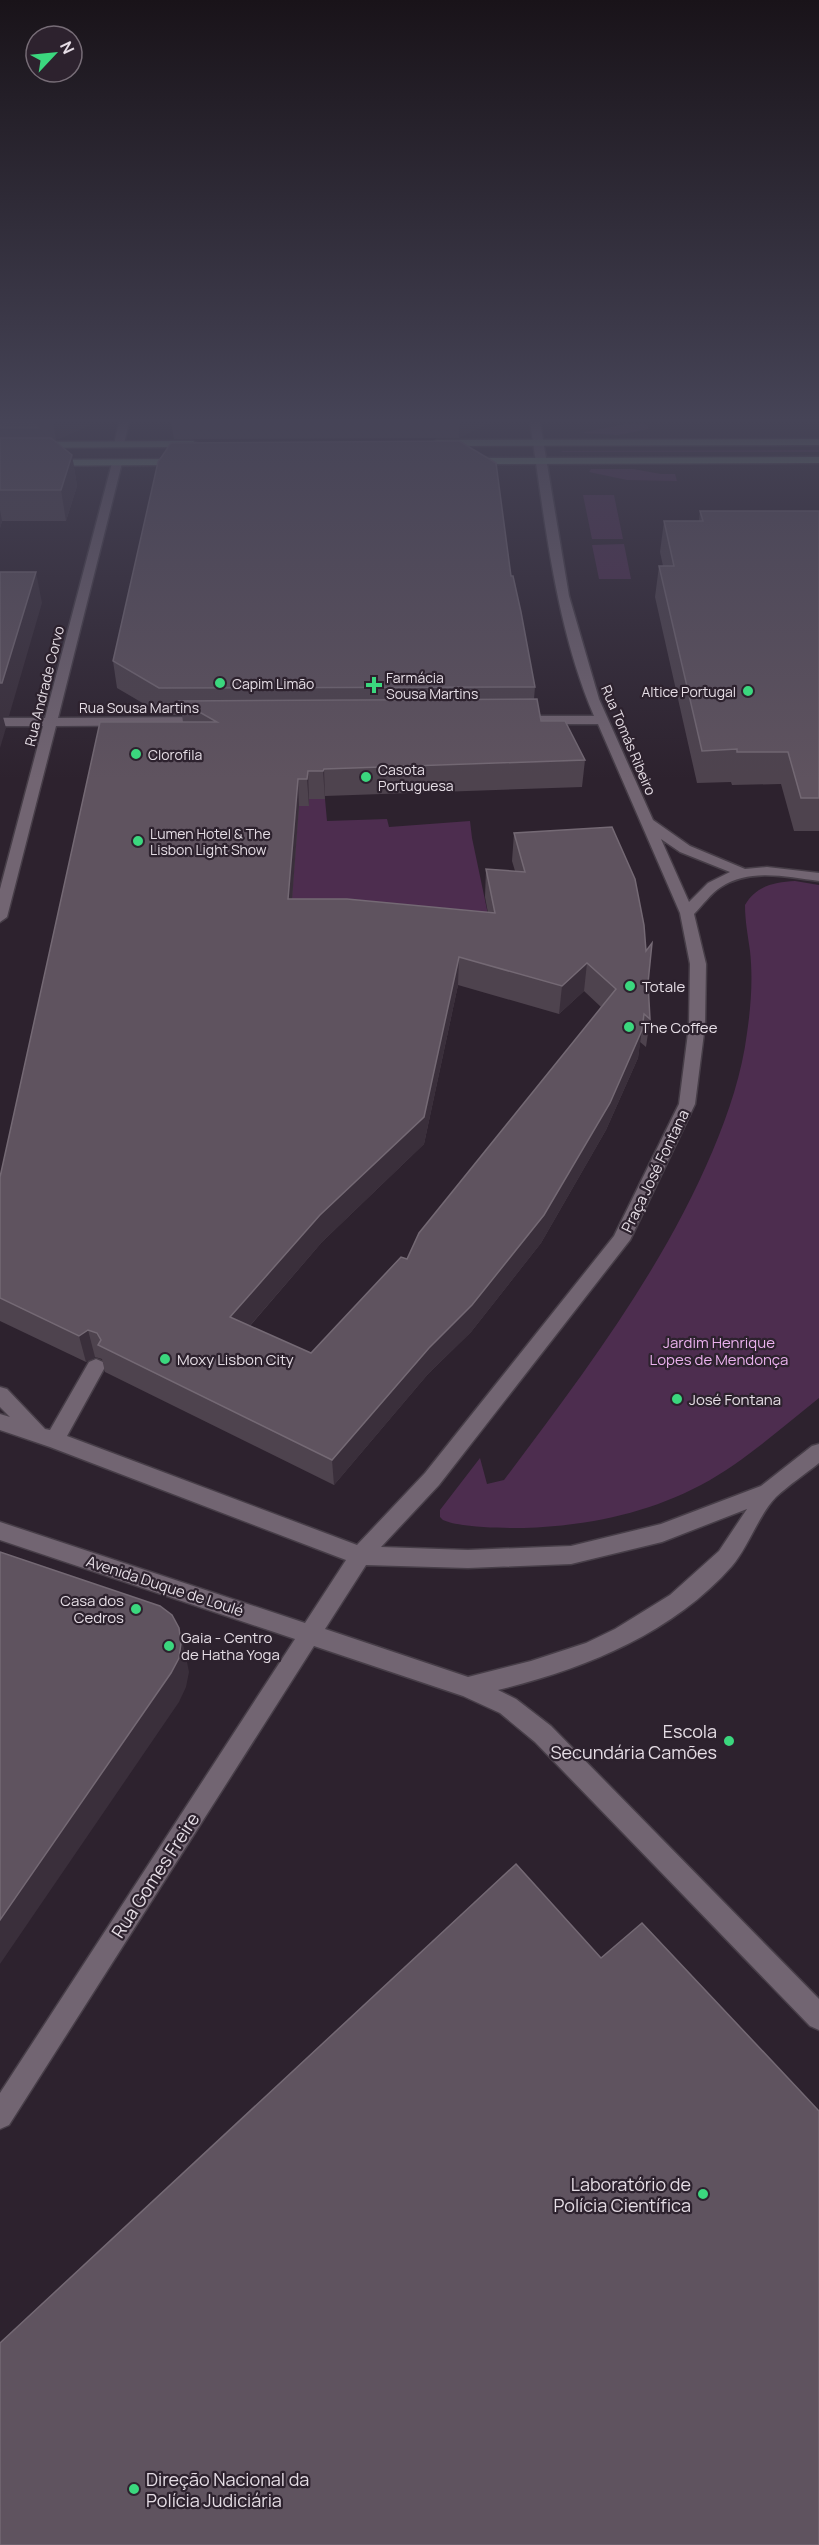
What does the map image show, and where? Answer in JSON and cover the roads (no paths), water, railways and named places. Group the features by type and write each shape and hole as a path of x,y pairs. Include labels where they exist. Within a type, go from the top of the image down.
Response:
{"street":[{"name":"Rua Andrade Corvo","path":"0,917 97,541"},
{"name":"Rua Tomás Ribeiro","path":"554,541 563,596 593,699 687,913"},
{"path":"507,720 602,720"},
{"name":"Rua Sousa Martins","path":"0,722 219,721"},
{"path":"648,823 685,849 741,872 784,872 819,877"},
{"path":"687,913 716,884 741,872"},
{"name":"Praça José Fontana","path":"309,1634 360,1556 432,1479 621,1240 687,1104 697,1026 698,964 687,913"},
{"path":"48,1438 96,1367"},
{"path":"0,1395 48,1438"},
{"path":"0,1422 360,1556 468,1559 570,1556 662,1533 768,1492 819,1452"},
{"path":"468,1687 508,1678 589,1654 627,1635 682,1600 729,1555 768,1492"},
{"name":"Avenida Duque de Loulé","path":"0,1531 468,1687 508,1706 543,1734 819,2017"},
{"name":"Rua Gomes Freire","path":"0,2116 309,1634"}],"place":[{"name":"Capim Limão","path":"220,683"},
{"name":"Farmácia Sousa Martins","path":"374,685"},
{"name":"Altice Portugal","path":"748,691"},
{"name":"Clorofila","path":"136,754"},
{"name":"Casota Portuguesa","path":"366,777"},
{"name":"Lumen Hotel & The Lisbon Light Show","path":"138,841"},
{"name":"Totale","path":"630,986"},
{"name":"The Coffee","path":"629,1027"},
{"name":"Moxy Lisbon City","path":"165,1359"},
{"name":"José Fontana","path":"677,1399"},
{"name":"Casa dos Cedros","path":"136,1609"},
{"name":"Gaia - Centro de Hatha Yoga","path":"169,1646"},
{"name":"Escola Secundária Camões","path":"729,1741"},
{"name":"Laboratório de Polícia Científica","path":"703,2194"},
{"name":"Direção Nacional da Polícia Judiciária","path":"134,2489"}],"park label":[{"name":"Jardim Henrique Lopes de Mendonça","path":"719,1350"}]}
